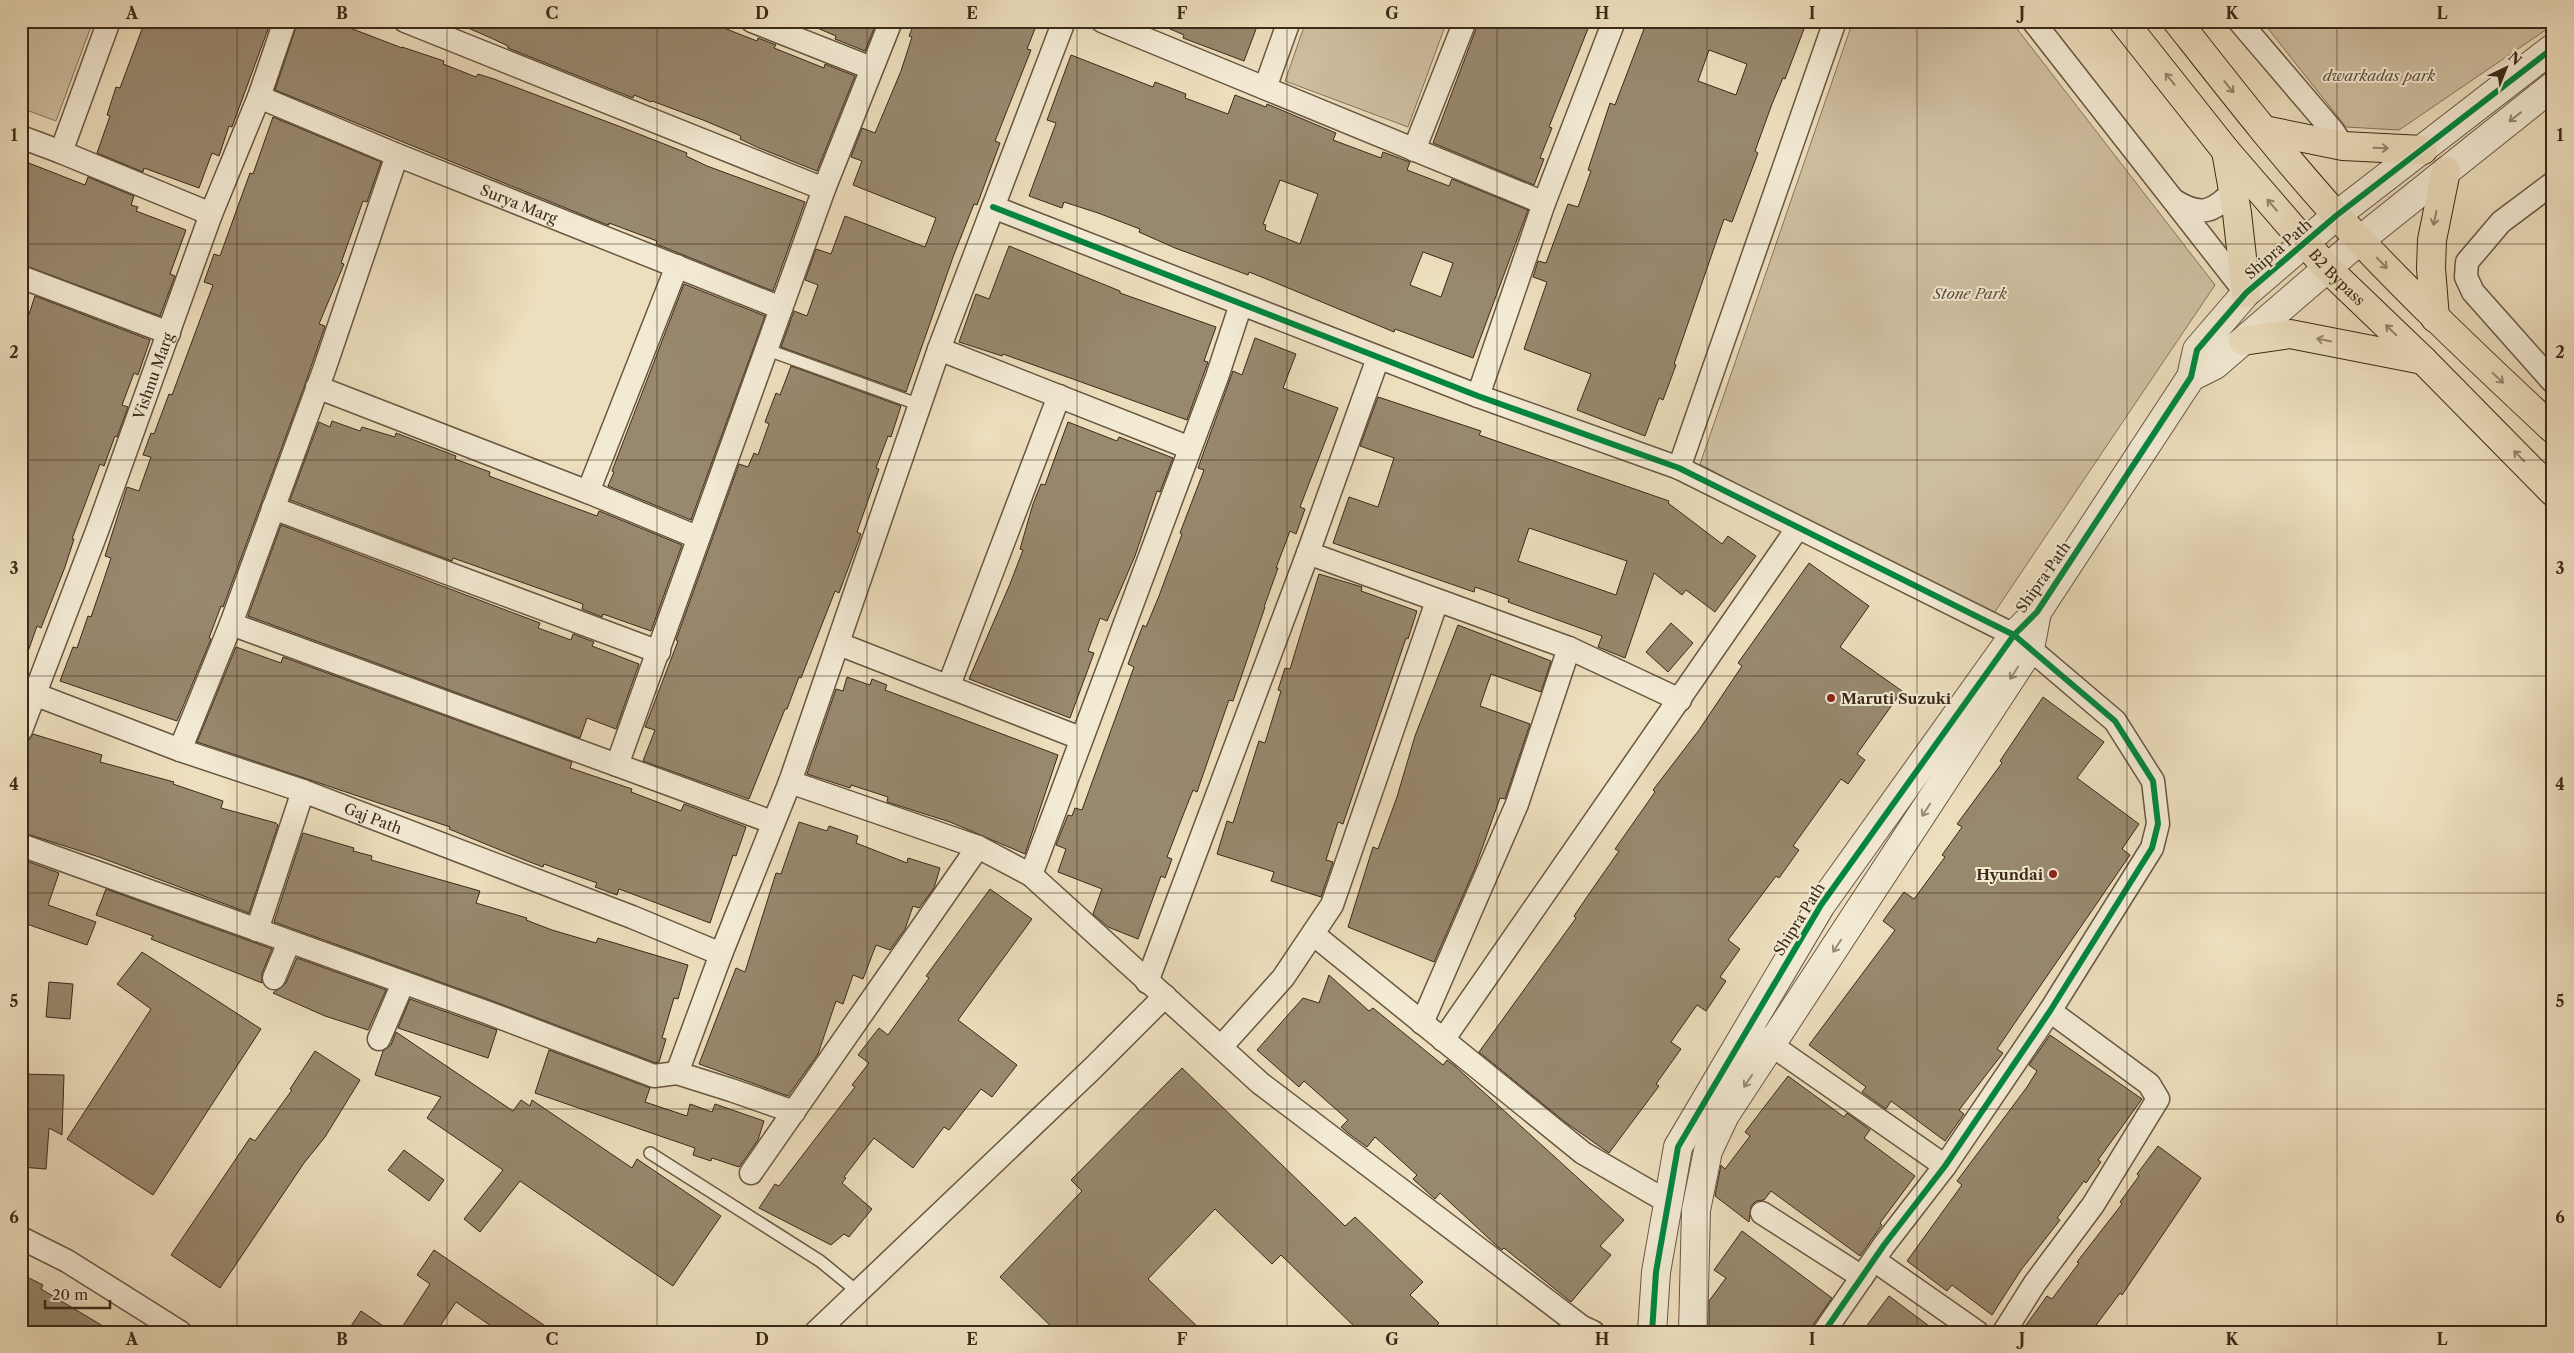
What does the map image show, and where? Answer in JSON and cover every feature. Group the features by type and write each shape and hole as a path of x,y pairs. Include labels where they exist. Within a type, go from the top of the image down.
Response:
{"main road":[{"name":"B2 Bypass","path":"2123,21 2226,151 2328,269 2423,360 2553,492"},
{"path":"2177,21 2264,130 2360,240 2435,318 2553,429"},
{"path":"2264,130 2343,146 2423,150"},
{"path":"2226,151 2246,292"},
{"path":"2435,318 2431,268 2432,240 2446,171"},
{"path":"2243,341 2290,334 2423,360"}],"street":[{"path":"61,152 109,21"},
{"name":"Vishnu Marg","path":"21,730 28,692 169,333 211,214 259,97 285,21"},
{"path":"405,21 447,29 824,189"},
{"path":"752,21 871,68"},
{"path":"617,765 659,652 697,537 765,349 824,189 890,21"},
{"path":"677,1073 772,822 790,782 839,644 938,349 1064,21"},
{"path":"1102,21 1544,202"},
{"path":"1265,88 1289,21"},
{"path":"1414,150 1465,21"},
{"path":"1478,396 1544,202 1614,21"},
{"path":"1679,468 1835,21"},
{"path":"2033,21 2246,292"},
{"path":"2239,21 2333,131 2343,146"},
{"name":"Shipra Path","path":"1652,1332 1656,1272 1678,1147 1821,905 2022,642 2038,612 2191,378 2197,350 2246,292 2304,242 2553,48"},
{"name":"Shipra Path","path":"2191,378 2215,365 2360,240 2553,86"},
{"name":"Surya Marg","path":"259,97 397,155 781,308"},
{"path":"21,138 61,152 211,214"},
{"path":"180,750 231,624 317,387 397,155"},
{"path":"2173,199 2188,208 2201,211 2213,209 2233,191"},
{"path":"2549,194 2501,222 2467,262 2466,277 2473,292 2553,382"},
{"path":"992,207 1478,396 1679,468 2022,642 2115,720 2153,781 2158,824 2152,848 2050,1011 1945,1166 1868,1268 1824,1332"},
{"path":"588,492 677,266"},
{"path":"21,276 169,333"},
{"path":"1031,875 1080,738 1190,448 1241,304"},
{"path":"938,349 1190,448"},
{"path":"1147,982 1308,553 1378,358"},
{"path":"317,387 588,492 697,537"},
{"path":"949,685 1059,396"},
{"path":"273,508 659,652"},
{"path":"1443,1040 1797,529"},
{"path":"1308,553 1569,648 1680,700"},
{"path":"1221,1047 1283,978 1332,905 1437,601"},
{"path":"231,624 772,822"},
{"path":"1693,1332 1696,1210 1708,1151 1725,1115 1772,1045 2022,642"},
{"path":"839,644 949,685 1080,738"},
{"path":"1422,1023 1517,804 1569,648"},
{"name":"Gaj Path","path":"28,692 180,750 303,791 632,917 721,954"},
{"path":"790,782 978,847 1031,875 1260,1083 1582,1327 1593,1332"},
{"path":"257,930 303,791"},
{"path":"21,845 654,1076 677,1073 794,1112"},
{"path":"751,1173 978,847"},
{"path":"1313,934 1584,1153 1668,1202"},
{"path":"274,978 289,942"},
{"path":"379,1039 403,983"},
{"path":"818,1331 1093,1068 1165,996"},
{"path":"2006,1331 2035,1284 2093,1204 2158,1099 2149,1084 2050,1011"},
{"path":"1748,1029 1945,1166"},
{"path":"1762,1213 1868,1268 1977,1332"},
{"path":"21,1238 67,1261 180,1332"}],"lane":[{"path":"765,349 920,405"},
{"path":"650,1153 820,1262 858,1292"}],"green space":[{"path":"21,21 93,21 56,121 21,108"},
{"path":"1306,21 1447,21 1408,127 1285,81"},
{"name":"Stone Park","path":"1853,21 2011,21 2215,285 1988,622 1700,464"},
{"name":"dwarkadas park","path":"2262,21 2553,21 2553,25 2399,130 2346,127"}],"building":[{"path":"145,21 271,21 232,127 229,126 219,156 212,153 199,188 144,168 143,172 97,153 110,116 107,115 116,87 120,88"},
{"path":"298,21 332,21 402,48 444,61 443,64 476,77 478,74 494,79 621,127 687,153 686,156 707,166 805,202 773,291 656,244 657,241 609,223 609,225 605,224 275,90"},
{"path":"452,21 706,21 757,41 758,38 776,45 774,48 824,68 825,64 855,76 817,171 759,148 740,139 741,136 703,120 634,95 633,98 508,48 508,46"},
{"path":"801,21 877,21 865,51 835,39 836,36"},
{"path":"915,21 1038,21 1027,49 1031,50 995,141 1000,143 977,205 974,204 953,257 906,392 781,347 794,311 807,316 818,285 805,280 816,249 831,254 845,216 925,247 936,218 853,185 862,161 851,157 862,128 875,133 901,71 912,37 909,36"},
{"path":"1152,21 1259,21 1244,61 1183,38 1184,35"},
{"path":"1479,21 1591,21 1549,127 1552,128 1540,158 1544,159 1534,185 1433,143"},
{"path":"1647,21 1807,21 1785,79 1783,78 1772,104 1755,151 1758,153 1732,222 1724,219 1674,364 1676,365 1663,400 1659,398 1645,436 1577,410 1591,374 1524,349 1547,282 1533,277 1538,261 1546,263 1568,204 1578,207 1591,171 1588,170 1610,103 1615,105","holes":["1709,50 1747,64 1736,95 1698,81"]},
{"path":"1071,55 1153,87 1155,82 1186,94 1185,98 1228,114 1235,95 1266,107 1267,104 1336,133 1333,140 1381,158 1383,152 1410,162 1407,170 1449,186 1452,179 1528,210 1473,358 1395,329 1394,332 1249,272 1248,275 1175,248 1139,232 1140,229 1098,213 1064,202 1062,208 1029,196 1056,123 1047,120","holes":["1280,180 1318,194 1300,244 1265,230 1266,225 1263,224","1423,252 1453,263 1441,297 1410,285"]},
{"path":"273,117 381,162 367,202 363,201 341,263 344,264 319,324 325,326 304,387 223,607 221,606 209,638 211,639 177,721 60,681 73,647 77,648 88,616 91,617 111,558 105,556 127,487 139,491 151,457 143,455 151,433 154,434 169,394 172,395 213,285 204,282 214,254 220,256 250,173 253,174"},
{"path":"21,160 85,185 88,177 134,196 131,205 138,207 136,211 186,230 170,274 175,276 160,316 21,264"},
{"path":"1009,246 1120,291 1120,293 1216,327 1204,361 1208,362 1187,420 1003,354 1002,356 959,342 976,294 989,299"},
{"path":"684,284 765,316 691,520 608,486 614,472 612,471"},
{"path":"35,296 150,340 138,375 134,373 122,405 128,407 117,437 115,436 104,466 100,464 72,539 74,539 65,567 41,628 37,626 24,663 21,662 21,348 26,334 23,332"},
{"path":"1255,338 1296,354 1283,388 1338,408 1300,507 1305,509 1296,534 1290,531 1276,568 1278,568 1233,701 1229,700 1197,792 1193,790 1167,857 1172,859 1165,878 1161,876 1138,939 1108,927 1093,914 1102,889 1058,872 1066,849 1056,845 1068,815 1072,816 1075,808 1082,810 1134,667 1128,664 1143,625 1146,627 1159,596 1182,534 1180,533 1204,470 1198,468 1233,371 1242,375"},
{"path":"791,366 901,406 891,437 888,436 876,468 879,469 857,532 861,534 839,593 835,591 801,678 799,677 787,709 785,709 749,799 643,761 655,730 645,727 678,641 676,640 739,464 748,467 754,453 758,455 769,424 765,422 776,393 780,395"},
{"path":"1378,397 1481,431 1479,435 1669,501 1668,503 1722,544 1728,536 1756,556 1715,612 1686,590 1682,595 1654,573 1625,658 1598,647 1602,636 1508,602 1509,599 1475,587 1474,592 1333,543 1349,497 1378,507 1394,458 1360,446","holes":["1529,528 1627,561 1616,595 1518,561"]},
{"path":"332,421 360,431 362,427 395,437 396,433 456,456 455,459 490,472 489,476 597,516 599,511 682,545 651,631 603,614 602,617 582,609 583,604 453,558 452,561 290,500 319,422 330,427"},
{"path":"1068,422 1117,441 1119,437 1173,458 1160,492 1157,491 1135,556 1107,621 1100,618 1088,651 1094,653 1070,718 969,679 1010,584 1023,550 1020,549 1033,504 1041,484 1045,485"},
{"path":"281,525 540,623 538,628 571,640 573,634 594,642 592,646 639,664 616,729 587,718 580,738 248,616"},
{"path":"1809,563 1869,606 1840,647 1902,691 1857,754 1865,760 1848,784 1841,779 1793,846 1799,850 1779,878 1776,876 1728,940 1740,949 1720,977 1726,981 1706,1011 1697,1005 1671,1042 1681,1049 1656,1084 1659,1086 1609,1153 1565,1122 1479,1052 1576,918 1574,916 1619,851 1615,849 1655,792 1653,790 1699,730 1742,666 1738,663"},
{"path":"1319,574 1362,587 1361,591 1417,611 1408,639 1406,638 1343,824 1338,822 1326,860 1333,862 1321,897 1271,881 1274,872 1217,854 1227,821 1233,823 1259,741 1265,743 1281,691 1278,690 1285,668 1290,669"},
{"path":"1671,623 1693,643 1668,672 1646,652"},
{"path":"1458,625 1551,661 1541,692 1491,674 1480,706 1530,724 1505,799 1500,798 1475,868 1434,962 1348,927 1373,847 1378,849 1397,797 1415,736"},
{"path":"236,647 281,663 283,657 572,762 570,768 632,789 631,792 681,811 684,804 746,827 736,856 733,855 710,923 619,889 617,895 595,887 597,883 544,864 543,867 522,859 449,829 450,827 197,742"},
{"path":"847,677 870,685 872,679 887,685 885,690 1058,755 1025,854 950,822 887,802 888,797 851,785 850,788 807,774 836,689 843,691"},
{"path":"2043,697 2104,742 2077,778 2139,824 2122,849 2130,855 1997,1049 2003,1053 1959,1110 1964,1114 1945,1141 1891,1101 1886,1109 1862,1092 1866,1087 1809,1045 1895,930 1883,921 1904,892 1914,899 1945,857 1942,855 1962,827 1957,824 2002,763 2000,761"},
{"path":"33,734 102,755 100,762 174,782 173,784 223,801 221,808 276,823 278,825 249,913 99,857 21,832 21,743 29,740"},
{"path":"799,822 827,831 829,826 858,836 856,843 907,863 908,858 940,868 934,888 919,908 913,906 905,929 890,950 876,945 863,979 853,975 843,1004 836,1001 818,1054 788,1096 699,1064 736,968 745,972 776,873 781,874"},
{"path":"303,833 354,848 353,851 372,856 371,860 480,891 476,903 527,918 526,920 552,930 596,943 598,938 688,965 678,999 674,998 662,1038 666,1039 659,1062 656,1063 490,1000 274,922"},
{"path":"21,859 59,873 48,905 96,922 87,945 21,922"},
{"path":"106,889 272,949 262,973 262,983 151,939 153,936 96,915"},
{"path":"990,889 1032,919 958,1020 1017,1065 992,1097 981,1089 949,1130 944,1127 913,1168 874,1138 844,1177 846,1178 842,1183 872,1209 849,1237 844,1234 831,1245 759,1208 775,1184 779,1186 855,1087 852,1085 869,1063 858,1055 879,1028 888,1035 929,978 926,976"},
{"path":"142,952 261,1029 153,1195 67,1139 151,1009 117,984"},
{"path":"297,958 386,990 368,1030 325,1016 273,993 286,983"},
{"path":"1329,975 1369,1011 1373,1008 1443,1065 1447,1060 1456,1067 1624,1220 1600,1246 1611,1255 1571,1302 1504,1248 1502,1250 1498,1247 1440,1193 1435,1199 1413,1179 1417,1175 1375,1137 1367,1147 1348,1133 1341,1127 1348,1120 1304,1081 1299,1087 1257,1050 1303,998 1319,1003"},
{"path":"49,982 73,984 70,1019 46,1017"},
{"path":"410,999 497,1030 488,1058 398,1028"},
{"path":"396,1032 513,1111 521,1100 530,1106 532,1100 632,1168 637,1159 721,1216 673,1286 520,1181 480,1232 464,1219 503,1170 427,1118 441,1097 375,1075 383,1051 391,1045"},
{"path":"2050,1035 2142,1099 2098,1160 2101,1162 2086,1183 2084,1181 2057,1218 2060,1220 2021,1270 1992,1315 1952,1285 1947,1291 1907,1261 1962,1185 1957,1181 2027,1087 2037,1071 2029,1065"},
{"path":"549,1050 650,1088 645,1102 687,1116 690,1104 712,1112 715,1104 764,1121 758,1140 739,1167 712,1158 711,1161 693,1155 695,1148 535,1093"},
{"path":"315,1051 360,1080 325,1137 304,1163 220,1288 171,1255 250,1138 255,1141 292,1090 290,1089"},
{"path":"1182,1068 1345,1226 1355,1217 1423,1282 1410,1295 1439,1323 1431,1332 1360,1332 1281,1255 1272,1264 1215,1209 1148,1279 1203,1332 1057,1332 1000,1277 1082,1191 1071,1180"},
{"path":"21,1074 64,1075 62,1135 49,1128 46,1169 21,1167"},
{"path":"1788,1076 1844,1117 1847,1113 1870,1130 1864,1138 1915,1176 1880,1223 1882,1225 1860,1256 1771,1191 1764,1200 1756,1201 1751,1206 1749,1222 1715,1196 1721,1165 1725,1169 1750,1136 1745,1132"},
{"path":"2158,1146 2201,1178 2122,1295 2120,1293 2091,1332 2021,1332 2047,1296 2052,1299 2079,1263 2077,1262 2122,1204 2120,1202 2139,1176 2137,1174"},
{"path":"404,1150 444,1180 429,1201 388,1170"},
{"path":"1742,1231 1832,1298 1813,1325 1811,1332 1715,1332 1709,1327 1709,1301 1726,1278 1714,1270"},
{"path":"434,1250 554,1332 500,1332 456,1302 436,1332 399,1332 430,1284 417,1275"},
{"path":"21,1274 43,1285 41,1289 113,1332 21,1332"},
{"path":"1889,1296 1937,1332 1862,1332"},
{"path":"361,1311 392,1332 347,1332"}],"cycle path":[{"path":"1652,1332 1656,1272 1678,1147 1821,905 2014,635 2037,612 2191,377 2197,350 2246,293 2337,215 2553,48"},
{"path":"993,207 1478,396 1679,468 2014,635 2115,721 2153,781 2158,824 2152,848 2050,1011 1945,1166 1884,1245 1824,1332"}],"place":[{"name":"Maruti Suzuki","path":"1831,698"},
{"name":"Hyundai","path":"2053,874"}]}
